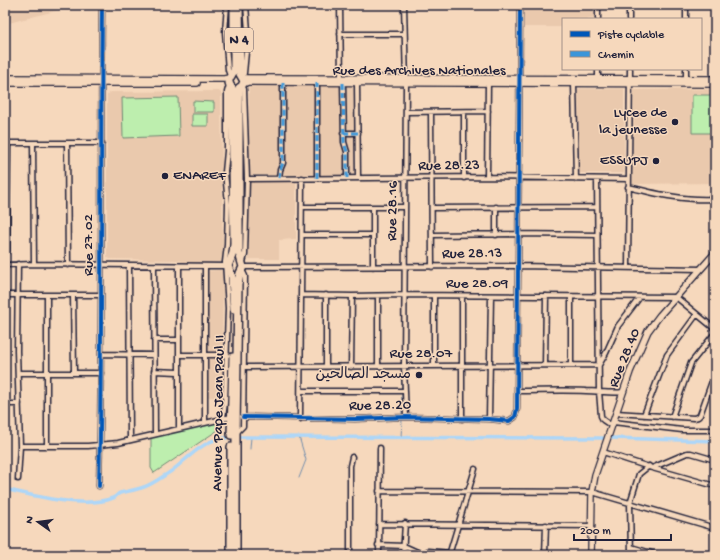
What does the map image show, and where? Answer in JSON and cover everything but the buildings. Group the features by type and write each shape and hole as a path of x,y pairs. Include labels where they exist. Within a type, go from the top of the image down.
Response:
{"highway":[{"name":"Avenue Pape Jean Paul II","path":"234,5 239,253 242,267 238,284 236,555"},
{"name":"Avenue Pape Jean Paul II","path":"231,555 230,355 233,284 229,266 234,244 236,81 239,5"},
{"path":"236,259 242,267 235,274 229,266 236,259"}],"street":[{"name":"Rue 27.02","path":"99,486 102,373 102,5"},
{"path":"227,5 225,32 228,70 244,89 246,114 247,178 244,255 242,267 245,276 243,426 236,433"},
{"path":"236,81 248,31 246,5"},
{"path":"340,5 343,134 347,152 347,178"},
{"name":"Rue 28.16","path":"404,5 406,81 404,366 406,417"},
{"path":"520,5 518,178 519,296 517,391 560,390 599,391 611,393 623,392"},
{"path":"598,5 598,18"},
{"path":"629,5 629,18"},
{"path":"686,5 686,18"},
{"path":"340,34 404,34"},
{"path":"598,70 598,79"},
{"path":"628,267 630,70"},
{"path":"686,70 686,79"},
{"path":"5,78 101,81"},
{"path":"5,83 224,79 236,81"},
{"name":"Rue des Archives Nationales","path":"236,81 520,81 598,79 715,84"},
{"name":"Rue des Archives Nationales","path":"236,81 283,83 342,81 358,83 406,81 488,83 520,81 574,83 715,79"},
{"path":"279,178 280,170 284,163 283,83"},
{"path":"317,83 317,178"},
{"path":"358,83 358,178"},
{"path":"487,177 488,83"},
{"path":"574,83 576,178"},
{"path":"406,112 488,111"},
{"path":"431,112 433,208 432,267"},
{"path":"464,112 464,178"},
{"path":"343,134 358,133"},
{"path":"7,251 7,143 102,143"},
{"path":"33,143 34,264"},
{"path":"67,143 68,264"},
{"name":"Rue 28.23","path":"247,178 406,179 487,177 628,179"},
{"path":"300,418 302,178"},
{"path":"597,179 599,391 602,420 613,424 650,426 682,430 715,430"},
{"path":"628,187 670,197 715,199"},
{"path":"302,207 405,207"},
{"path":"373,207 373,267"},
{"path":"496,207 496,234"},
{"path":"433,208 597,207"},
{"path":"302,235 373,235"},
{"path":"433,235 597,235"},
{"name":"Rue 28.40","path":"591,555 592,492 595,475 623,392 648,331 715,253"},
{"path":"18,264 17,350 20,446 18,479"},
{"path":"5,265 68,264 179,267 229,266"},
{"path":"129,266 130,440"},
{"path":"154,266 154,434"},
{"path":"205,266 205,422"},
{"name":"Rue 28.13","path":"242,267 598,266 701,269"},
{"path":"179,267 179,429"},
{"name":"Rue 28.09","path":"301,294 352,296 676,297"},
{"path":"5,295 101,295"},
{"path":"47,295 47,446"},
{"path":"73,295 74,373"},
{"path":"326,295 326,367"},
{"path":"351,367 352,296"},
{"path":"378,296 378,366"},
{"path":"434,296 434,366"},
{"path":"462,296 462,419"},
{"path":"489,419 491,296"},
{"path":"545,365 546,296"},
{"path":"571,297 571,365"},
{"path":"599,365 618,326 640,297"},
{"path":"676,297 715,329"},
{"path":"644,415 667,355 697,314"},
{"path":"672,416 691,363 715,333"},
{"path":"154,340 179,340"},
{"path":"102,354 154,355"},
{"path":"179,355 230,355 223,418"},
{"name":"Rue 28.07","path":"244,367 599,365"},
{"path":"154,371 178,372"},
{"path":"18,373 102,373"},
{"path":"616,413 698,417 715,373"},
{"path":"301,391 405,391"},
{"name":"Rue 28.20","path":"243,417 355,419 406,417 489,419 509,421 515,417 517,408 517,391"},
{"path":"5,404 19,404"},
{"path":"20,446 100,446 231,417"},
{"path":"379,555 380,448"},
{"path":"603,452 715,486"},
{"path":"631,555 630,503 639,474 651,467 687,453 715,460"},
{"path":"350,555 350,466 352,457"},
{"path":"428,551 450,554 475,469"},
{"path":"379,491 592,492 715,528"},
{"path":"379,524 405,523 592,526"},
{"path":"403,555 405,523"},
{"path":"545,555 546,525"},
{"path":"378,545 404,546 424,555"},
{"path":"631,548 658,555"}],"shaded area":[{"path":"5,5 78,5 5,24"},
{"path":"524,5 594,5 594,18 562,18 562,27 524,27"},
{"path":"249,84 355,84 356,176 249,175"},
{"path":"578,89 624,89 624,173 579,173"},
{"path":"715,89 715,183 632,184 634,90"},
{"name":"ENAREF","path":"219,91 221,93 223,259 221,263 184,263 178,260 110,259 107,257 107,95 111,92"},
{"path":"249,181 296,181 296,239 279,240 279,259 249,259"},
{"path":"223,270 222,398 206,397 206,271"}],"green space":[{"path":"692,95 715,95 715,133 692,133"},
{"path":"178,97 179,136 123,138 122,98"},
{"path":"193,101 214,102 214,112 193,112"},
{"path":"192,114 208,114 208,126 192,126"},
{"path":"219,421 224,426 154,473 151,468 151,438"}],"waterway":[{"path":"403,254 403,264"},
{"path":"403,269 403,288"},
{"path":"402,372 402,388"},
{"path":"402,394 402,415"},
{"path":"401,437 402,420"},
{"path":"241,437 603,438"},
{"path":"250,449 251,437"},
{"path":"299,437 306,460 299,478"},
{"path":"5,489 30,495 74,502 102,501 113,498 120,493 151,484 170,472 196,450 210,442 226,438"},
{"path":"612,438 715,441"}],"marked path":[{"path":"279,178 283,163 283,83"},
{"path":"317,83 317,178"},
{"path":"343,83 344,142 347,152 347,178"},
{"path":"343,133 358,133"}],"cycle path":[{"path":"99,486 101,365 102,5"},
{"path":"243,417 355,419 406,417 489,419 509,421 515,417 517,409 520,5"}],"place":[{"name":"Lycee de la jeunesse","path":"675,122"},
{"name":"ESSUPJ","path":"656,161"},
{"name":"ENAREF","path":"165,176"},
{"name":"مسجد الصالحين","path":"419,375"}]}
